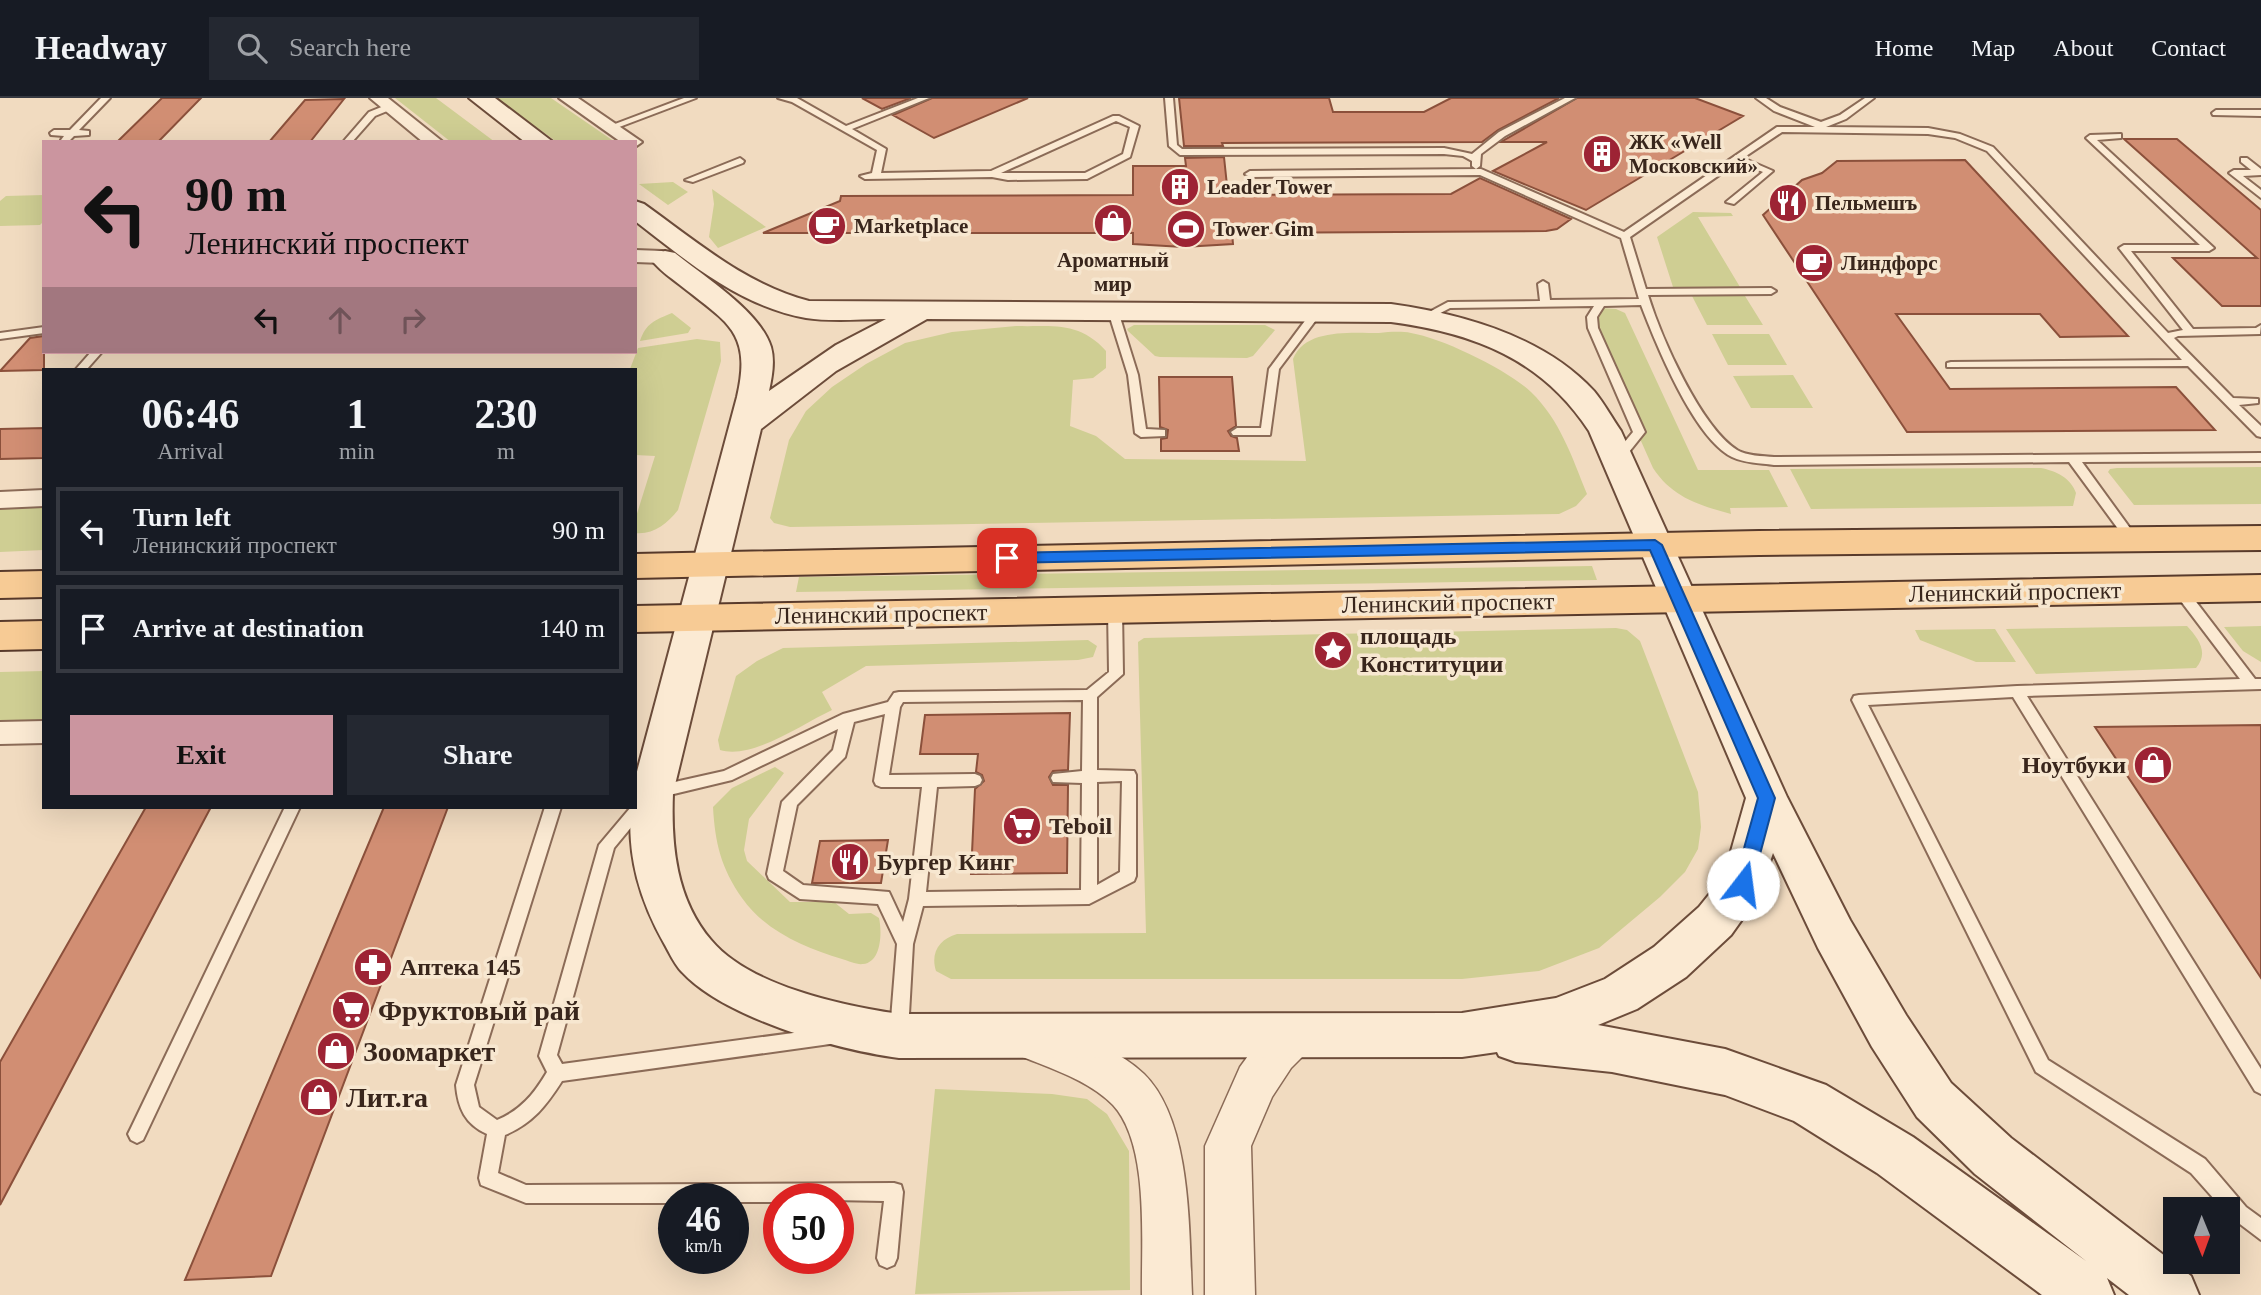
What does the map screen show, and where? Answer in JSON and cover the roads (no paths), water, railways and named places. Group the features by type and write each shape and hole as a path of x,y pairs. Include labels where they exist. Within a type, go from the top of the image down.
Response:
{"main road":[{"path":"471,102 509,140"},
{"path":"471,102 538,140"},
{"path":"637,212 662,253 732,280 768,300 788,306 838,312 1317,312 1425,317 1485,335 1519,351 1567,382 1605,431 1767,798 1841,947 1889,1031 1934,1100 1993,1156 2172,1295"},
{"path":"637,237 662,253 751,334 757,348 757,364 746,425 652,793 649,824 655,875 669,912 697,958 740,988 811,1017 879,1034 1462,1035 1612,1049 1725,1072 1810,1102 1895,1155 2087,1295"},
{"path":"746,425 780,396 850,347 926,312"},
{"path":"637,566 1655,545 2261,538"},
{"path":"0,585 42,584"},
{"name":"Ленинский проспект","path":"637,619 2261,588"},
{"path":"0,636 42,635"},
{"path":"1462,1035 1556,1020 1621,995 1670,962 1716,921 1743,884 1767,798"}],"street":[{"path":"567,98 631,140"},
{"path":"384,102 432,140"},
{"path":"0,500 42,498"},
{"path":"0,733 42,732"},
{"path":"1016,1035 1088,1062 1129,1090 1144,1109 1153,1130 1160,1170 1167,1295"},
{"path":"1230,1295 1228,1146 1256,1082 1276,1054 1295,1035"}],"lane":[{"path":"69,136 106,98"},
{"path":"611,127 692,98"},
{"path":"782,98 794,100 882,149 876,176"},
{"path":"845,129 925,98"},
{"path":"1169,98 1173,146 1180,152 1444,151 1465,154 1475,159 1481,172"},
{"path":"1475,159 1481,148 1502,134 1571,98"},
{"path":"1760,98 1777,109 1822,125"},
{"path":"1800,130 1843,117 1870,98"},
{"path":"349,140 384,102"},
{"path":"2216,113 2261,113"},
{"path":"865,176 1087,176 1128,155 1135,126 1116,118 992,174"},
{"path":"1625,236 1780,129 1928,131 1957,135 1990,149 2191,363 2261,433"},
{"path":"54,133 69,136 86,133"},
{"path":"2118,136 2090,138 2209,248 2124,248 2190,332"},
{"path":"1731,202 1769,171 1737,159"},
{"path":"2244,160 2260,173 2234,173 2261,195"},
{"path":"690,180 740,161"},
{"path":"1250,174 1481,172 1625,236 1655,329 1709,431 1734,454 1774,461 2261,457"},
{"path":"1543,284 1545,304"},
{"path":"1425,317 1448,305 1601,302 1643,297 1771,291"},
{"path":"1601,302 1592,317 1593,328 1639,432 1617,459"},
{"path":"1113,311 1133,375 1141,433 1161,433"},
{"path":"1237,432 1266,432 1274,369 1317,312"},
{"path":"2168,337 2176,333 2260,331 2261,328"},
{"path":"0,335 42,330"},
{"path":"83,368 95,354"},
{"path":"1951,365 2191,363"},
{"path":"2231,402 2254,401"},
{"path":"2073,459 2131,538"},
{"path":"2179,589 2256,684"},
{"path":"975,780 881,781 893,706 899,697 1090,695 1116,674 1115,610"},
{"path":"2256,684 2017,691 1859,701 2042,1066 2198,1166 2239,1214 2261,1230"},
{"path":"2017,691 2261,1085"},
{"path":"1089,897 1090,695"},
{"path":"557,1073 548,1056 607,845 652,793 727,776 848,718 893,706"},
{"path":"848,718 841,753 790,802 775,874 800,892 883,897 905,944"},
{"path":"916,899 1089,897 1128,876 1129,775 1059,778"},
{"path":"557,1073 879,1034 916,899 930,781"},
{"path":"137,1134 291,809"},
{"path":"552,809 466,1085 466,1104 478,1121 497,1129 521,1120 536,1107 557,1073"},
{"path":"497,1129 488,1178 526,1194 894,1192 887,1258"}],"place":[{"name":"ЖК «Well Московский»","path":"1602,154"},
{"name":"Leader Tower","path":"1180,187"},
{"name":"Пельмешъ","path":"1788,203"},
{"name":"Ароматный мир","path":"1113,223"},
{"name":"Marketplace","path":"827,226"},
{"name":"Tower Gim","path":"1186,229"},
{"name":"Линдфорс","path":"1814,263"},
{"name":"площадь Конституции","path":"1333,650"},
{"name":"Ноутбуки","path":"2153,765"},
{"name":"Teboil","path":"1022,826"},
{"name":"Бургер Кинг","path":"850,862"},
{"name":"Аптека 145","path":"373,967"},
{"name":"Фруктовый рай","path":"351,1010"},
{"name":"Зоомаркет","path":"336,1051"},
{"name":"Лит.ra","path":"319,1097"}]}
